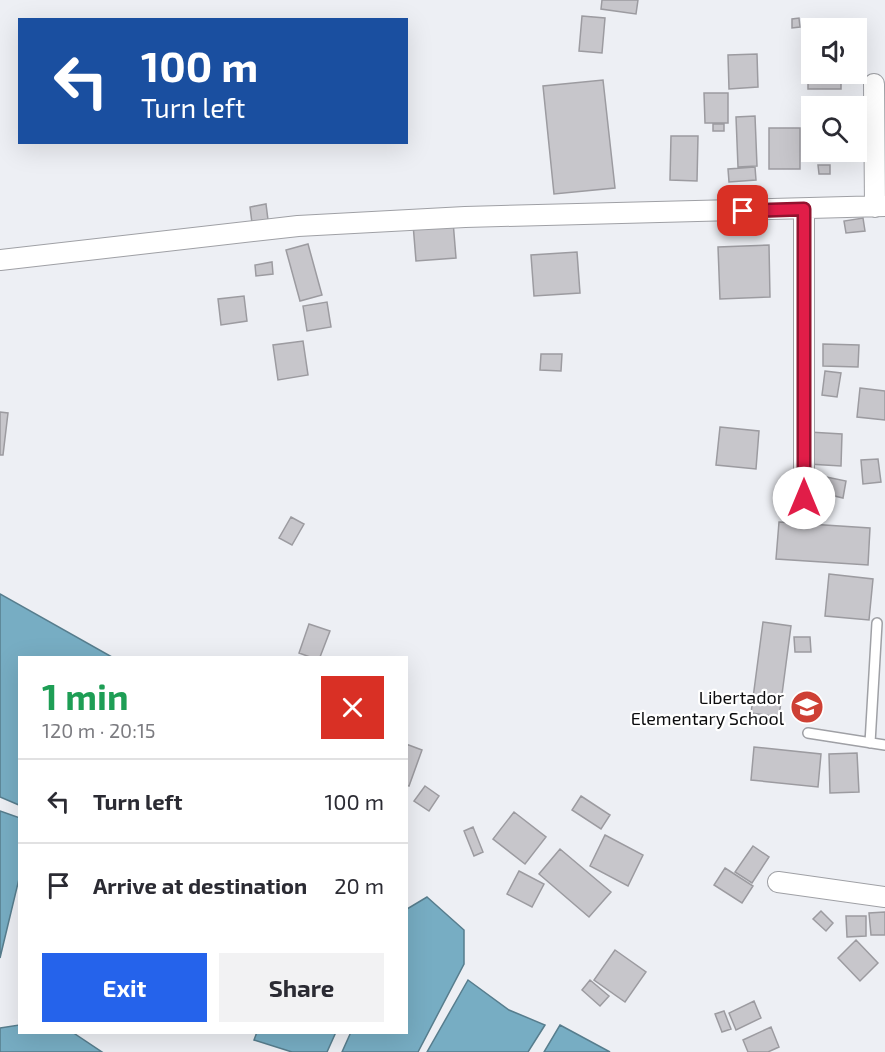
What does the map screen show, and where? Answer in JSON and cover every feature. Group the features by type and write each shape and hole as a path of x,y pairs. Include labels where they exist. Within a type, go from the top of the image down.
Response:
{"street":[{"path":"0,260 298,226 465,217 880,206 874,84"},
{"path":"804,209 804,498"},
{"path":"778,882 885,897"}],"lane":[{"path":"870,743 877,623"},
{"path":"808,734 885,745"}],"water":[{"path":"0,594 110,656 18,656 18,805 0,797"},
{"path":"0,811 18,817 18,883 0,958"},
{"path":"427,897 464,930 464,964 418,1052 342,1052 350,1034 408,1034 408,908"},
{"path":"468,980 509,1010 545,1025 528,1052 427,1052"},
{"path":"18,1025 18,1034 75,1034 102,1052 0,1052 0,1028"},
{"path":"560,1025 610,1052 544,1052"},
{"path":"256,1034 335,1034 327,1052 292,1052 254,1040"}],"building":[{"path":"602,0 638,0 636,14 601,9"},
{"path":"582,16 605,18 602,53 579,51"},
{"path":"799,18 800,27 792,28 792,19"},
{"path":"757,54 758,87 729,89 728,55"},
{"path":"603,80 615,188 554,194 543,86"},
{"path":"808,84 841,84 841,89 808,89"},
{"path":"704,93 728,93 728,123 705,123"},
{"path":"755,116 757,166 738,167 736,117"},
{"path":"713,124 724,124 724,131 713,131"},
{"path":"769,128 800,128 800,169 769,169"},
{"path":"671,136 698,136 697,181 670,180"},
{"path":"818,165 830,165 830,174 819,174"},
{"path":"755,167 756,180 729,182 728,169"},
{"path":"266,204 268,220 252,223 250,207"},
{"path":"863,218 865,231 846,233 844,221"},
{"path":"453,221 456,258 416,261 413,224"},
{"path":"308,244 322,295 300,301 286,250"},
{"path":"769,245 770,297 720,299 718,247"},
{"path":"577,252 580,293 534,296 531,255"},
{"path":"272,262 273,274 256,276 255,265"},
{"path":"244,296 247,321 221,325 218,299"},
{"path":"327,302 331,327 307,331 303,306"},
{"path":"303,341 308,375 278,380 273,345"},
{"path":"823,344 859,345 858,367 823,366"},
{"path":"541,354 562,354 561,371 540,370"},
{"path":"825,371 841,373 837,397 822,395"},
{"path":"860,388 885,391 885,420 857,417"},
{"path":"0,412 8,413 3,455 0,455"},
{"path":"720,427 759,431 756,469 716,465"},
{"path":"809,432 842,434 841,466 808,464"},
{"path":"878,459 881,482 863,484 861,460"},
{"path":"812,474 846,481 843,498 809,490"},
{"path":"291,517 304,524 292,545 279,538"},
{"path":"779,522 870,528 868,565 776,559"},
{"path":"829,574 873,579 869,620 825,616"},
{"path":"763,622 791,626 779,717 751,713"},
{"path":"309,624 330,631 320,656 307,656 299,653"},
{"path":"794,637 810,637 811,652 795,652"},
{"path":"408,745 422,750 408,786"},
{"path":"754,747 821,754 818,787 751,780"},
{"path":"857,753 859,792 830,793 829,754"},
{"path":"425,786 439,796 429,811 414,801"},
{"path":"581,796 610,815 601,829 572,810"},
{"path":"514,812 546,837 525,864 493,839"},
{"path":"473,827 483,852 474,856 464,831"},
{"path":"605,835 643,855 628,886 590,866"},
{"path":"753,846 769,857 752,883 735,872"},
{"path":"560,849 611,892 589,917 539,874"},
{"path":"725,868 753,886 742,903 714,885"},
{"path":"519,871 544,884 532,907 507,894"},
{"path":"821,911 833,923 826,931 813,919"},
{"path":"885,912 885,935 871,935 869,913"},
{"path":"846,916 866,916 866,936 847,937"},
{"path":"856,940 878,963 860,981 838,958"},
{"path":"615,950 646,972 625,1002 594,980"},
{"path":"590,980 609,996 600,1006 582,990"},
{"path":"754,1001 761,1018 736,1030 729,1013"},
{"path":"724,1011 731,1029 722,1032 715,1014"},
{"path":"771,1027 779,1047 768,1052 748,1052 743,1040"}],"place":[{"name":"Libertador Elementary School","path":"807,707"}],"route":[{"path":"743,211 804,209 804,498"}]}
